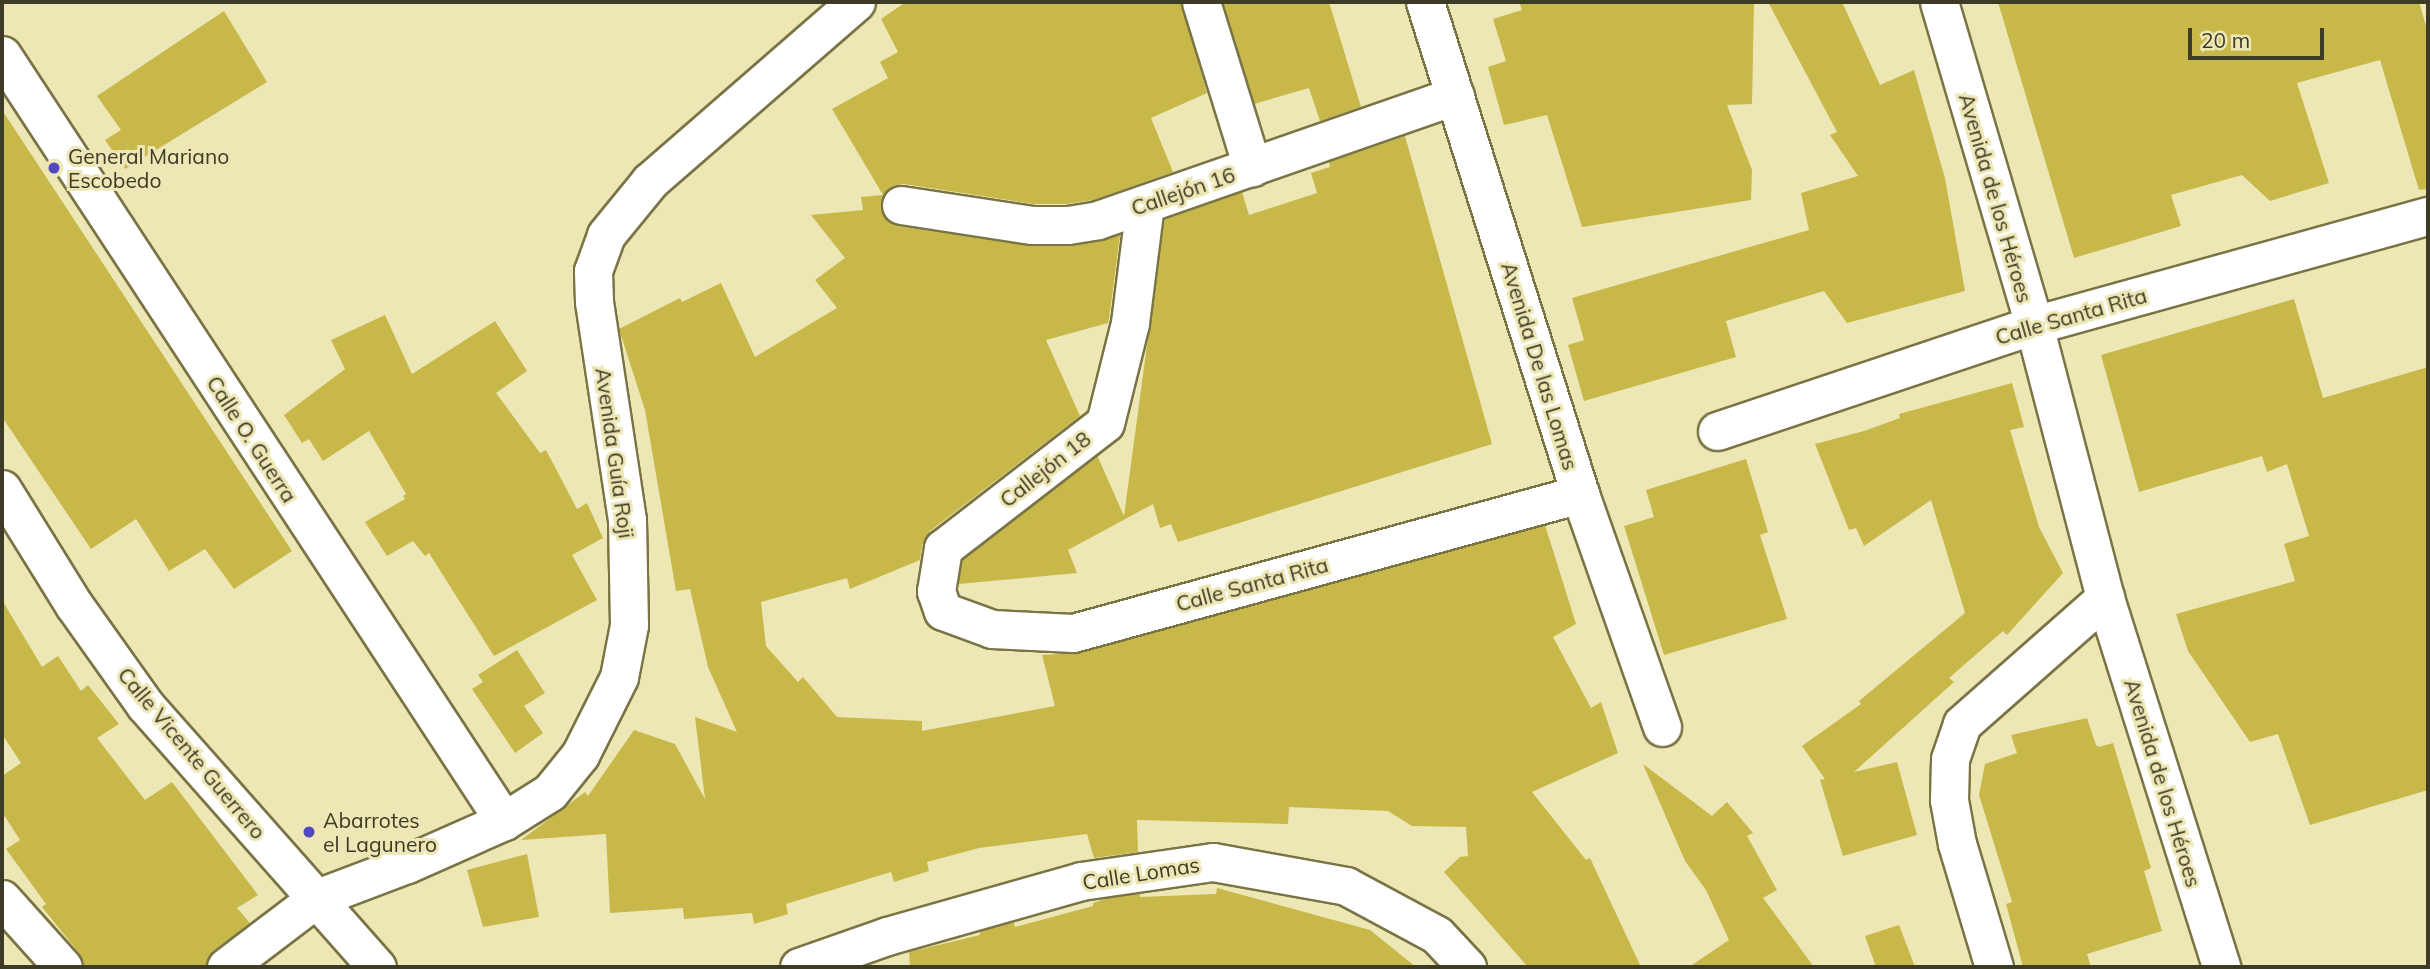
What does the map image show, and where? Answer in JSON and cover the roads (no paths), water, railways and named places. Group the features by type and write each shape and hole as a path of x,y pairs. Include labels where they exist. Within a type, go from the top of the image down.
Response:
{"street":[{"name":"Avenida Guía Roji","path":"226,967 317,898 407,864 504,821 550,792 580,755 619,677 629,625 628,520 594,301 593,271 606,235 650,181 856,2"},
{"path":"1201,2 1252,167"},
{"name":"Avenida De las Lomas","path":"1425,2 1580,494 1662,727"},
{"name":"Avenida de los Héroes","path":"1938,2 2034,325 2105,598 2221,967"},
{"name":"Calle O. Guerra","path":"2,55 504,821"},
{"name":"Callejón 16","path":"901,205 1032,225 1068,225 1098,220 1455,96"},
{"name":"Callejón 18","path":"936,591 943,548 1105,422 1130,323 1145,204"},
{"name":"Calle Santa Rita","path":"1717,431 2034,325 2428,216"},
{"name":"Calle Vicente Guerrero","path":"2,489 74,606 145,705 377,967"},
{"name":"Calle Santa Rita","path":"936,591 943,611 992,629 1073,633 1580,494"},
{"path":"1994,967 1957,845 1949,800 1950,759 1962,724 2105,598"},
{"name":"Calle Lomas","path":"799,967 887,936 1081,881 1213,862 1346,886 1437,935 1467,967"},
{"path":"2,899 63,967"}],"place":[{"name":"General Mariano Escobedo","path":"54,168"},
{"name":"Abarrotes el Lagunero","path":"309,832"}]}
